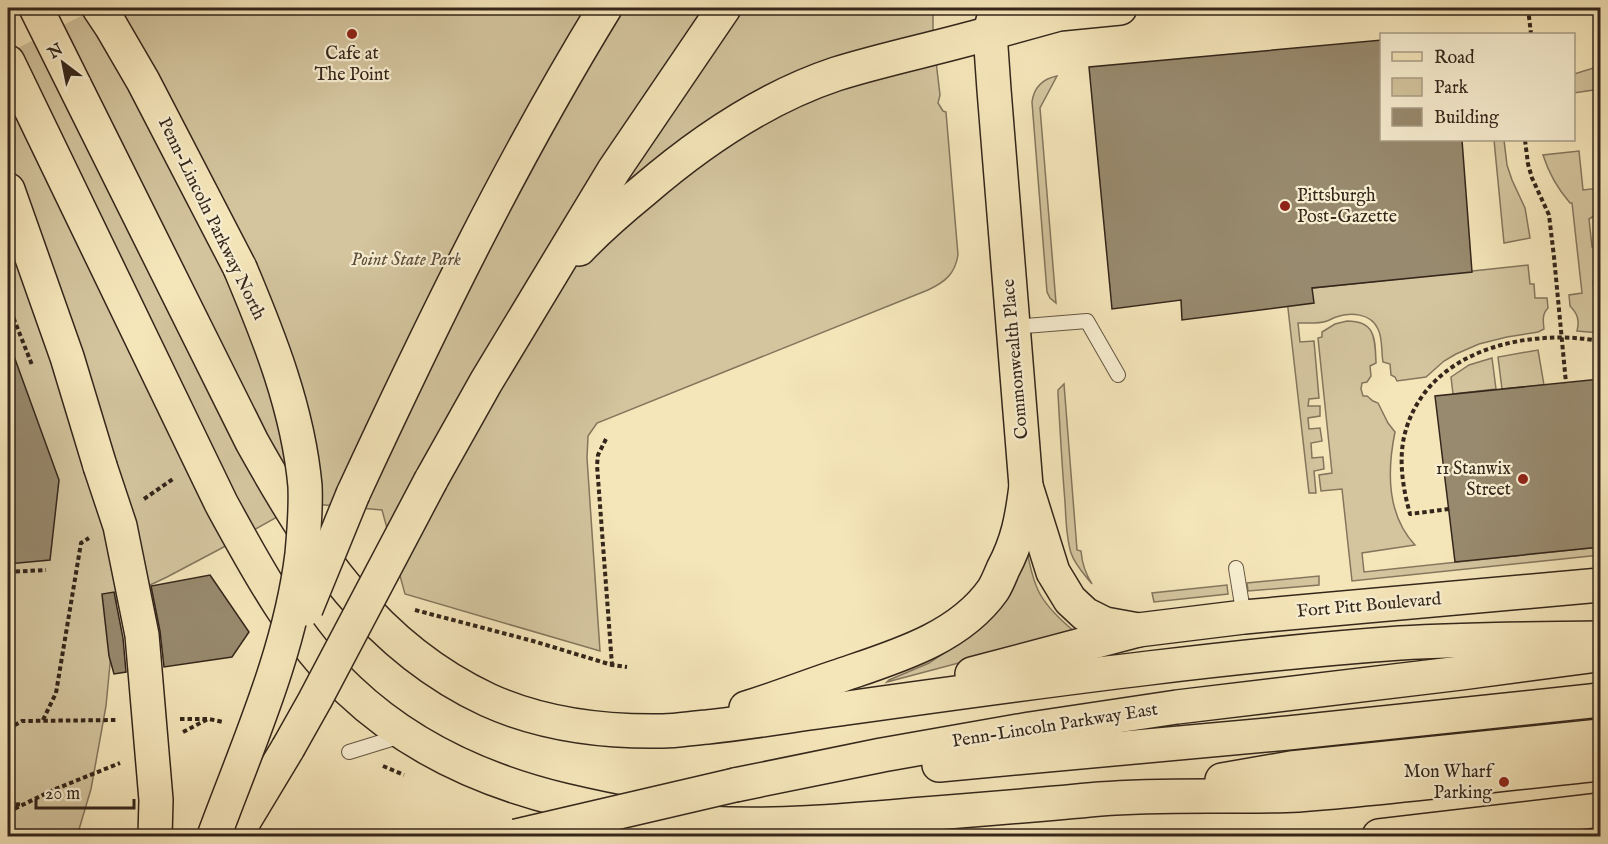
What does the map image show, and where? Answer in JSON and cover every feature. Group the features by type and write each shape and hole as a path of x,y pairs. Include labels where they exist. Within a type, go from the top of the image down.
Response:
{"main road":[{"path":"36,8 252,442 300,522 357,602 386,631 418,658 452,681 491,701 530,715 570,724 664,731 756,722 846,708 1282,653 1441,641 1600,638"},
{"path":"213,837 353,494 404,383 504,186 573,60 605,8"},
{"path":"235,837 315,700 431,480 486,382 614,170 724,8"},
{"path":"544,285 590,238 667,170 722,129 786,94 835,74 944,46 989,16 1059,14 1120,8"},
{"name":"Penn-Lincoln Parkway North","path":"104,14 165,124 240,268 265,329 286,391 298,442 305,487 304,532 299,579 288,629 272,681 213,837"},
{"name":"Commonwealth Place","path":"989,16 1026,486 1053,572 1070,600 1085,614 1105,624 1138,630"},
{"path":"11,69 221,503 294,625 321,661 373,712 404,735 444,758 486,777 529,792 640,816 702,823 757,825 811,824 1131,797 1294,795 1600,764"},
{"path":"8,190 67,357 120,526 142,635 156,800 155,837"},
{"path":"8,229 67,357"},
{"path":"664,731 763,703 877,663 954,628 977,610 994,589 1013,549 1022,518 1026,486"},
{"name":"Fort Pitt Boulevard","path":"1138,630 1244,617 1600,585"},
{"path":"846,708 1138,630"},
{"name":"Penn-Lincoln Parkway East","path":"516,837 735,785 882,755 1053,726 1177,707 1600,655"},
{"path":"735,785 1600,700"},
{"path":"1131,797 1291,768 1600,736"},
{"path":"1379,837 1600,810"}],"lane":[{"path":"1013,327 1087,321 1118,375"},
{"path":"1236,568 1244,617"},
{"path":"349,752 404,735"}],"path":[{"path":"1528,8 1531,33"},
{"path":"1526,141 1530,171 1549,215 1566,383"},
{"path":"1449,509 1410,514 1404,493 1402,456 1405,433 1414,409 1426,390 1443,373 1461,361 1487,349 1524,340 1562,338 1600,341"},
{"path":"606,439 598,455 597,465 612,664 627,667"},
{"path":"137,504 174,478"},
{"path":"43,720 56,693 81,543 90,537"},
{"path":"8,572 45,570"},
{"path":"176,719 209,719 180,734"},
{"path":"8,729 22,721 120,720"},
{"path":"8,812 53,790 122,762"},
{"path":"8,805 24,803"},
{"path":"1120,833 1278,837"}],"green space":[{"name":"Point State Park","path":"8,8 933,8 933,36 940,95 938,103 946,112 957,262 948,277 928,290 597,423 588,436 587,458 600,651 405,594 382,510 302,503 167,577 116,601 106,706 91,789 77,836 8,836"},
{"path":"1600,66 1600,89 1575,93 1575,74"},
{"path":"1057,76 1040,108 1056,303 1047,292 1032,102 1040,84"},
{"path":"1494,141 1504,141 1507,165 1525,208 1530,238 1504,243"},
{"path":"1579,151 1583,190 1600,188 1600,212 1589,219 1592,247 1600,247 1600,269 1593,283 1595,294 1600,301 1600,333 1577,331 1578,320 1570,306 1569,295 1582,293 1572,203 1557,186 1543,155"},
{"path":"1528,265 1530,284 1534,284 1535,298 1547,298 1548,308 1543,320 1544,329 1479,344 1444,361 1426,377 1397,381 1391,375 1390,364 1383,362 1378,329 1365,317 1347,315 1320,323 1298,323 1300,342 1314,341 1319,398 1309,399 1308,406 1320,406 1320,416 1308,418 1309,429 1320,428 1322,441 1311,443 1312,458 1323,457 1324,469 1314,471 1316,493 1309,493 1286,291"},
{"path":"1347,321 1364,324 1369,328 1374,339 1376,363 1370,366 1371,376 1367,382 1362,383 1361,389 1363,396 1378,403 1395,432 1390,477 1391,492 1399,520 1405,533 1415,545 1362,553 1364,572 1600,547 1600,555 1352,581 1342,489 1321,491 1319,475 1332,473 1318,338 1322,337 1322,332 1335,324"},
{"path":"1538,350 1544,385 1502,389 1498,357"},
{"path":"1492,358 1496,389 1453,394 1451,377 1469,365"},
{"path":"1064,384 1077,550 1081,551 1084,568 1092,584 1073,557 1067,534 1058,394 1058,390"},
{"path":"1026,544 1035,584 1040,594 1063,622 1075,632 887,682 929,663 963,640"},
{"path":"1319,576 1319,585 1248,591 1247,583"},
{"path":"1227,585 1228,594 1154,602 1152,593"}],"pier":[{"path":"8,8 94,8 8,53"}],"building":[{"name":"Pittsburgh Post-Gazette","path":"1380,40 1380,141 1462,141 1472,272 1312,288 1314,303 1182,320 1181,300 1112,309 1089,67"},
{"path":"8,348 11,348 59,480 50,560 8,564"},
{"name":"11 Stanwix Street","path":"1600,379 1600,547 1455,562 1435,396"},
{"path":"210,575 249,632 232,657 164,667 151,586"},
{"path":"114,592 123,638 126,672 114,674 109,656 102,594"}],"place":[{"name":"Cafe at The Point","path":"352,34"},
{"name":"Pittsburgh Post-Gazette","path":"1285,206"},
{"name":"11 Stanwix Street","path":"1523,479"},
{"name":"Mon Wharf Parking","path":"1504,782"}]}
